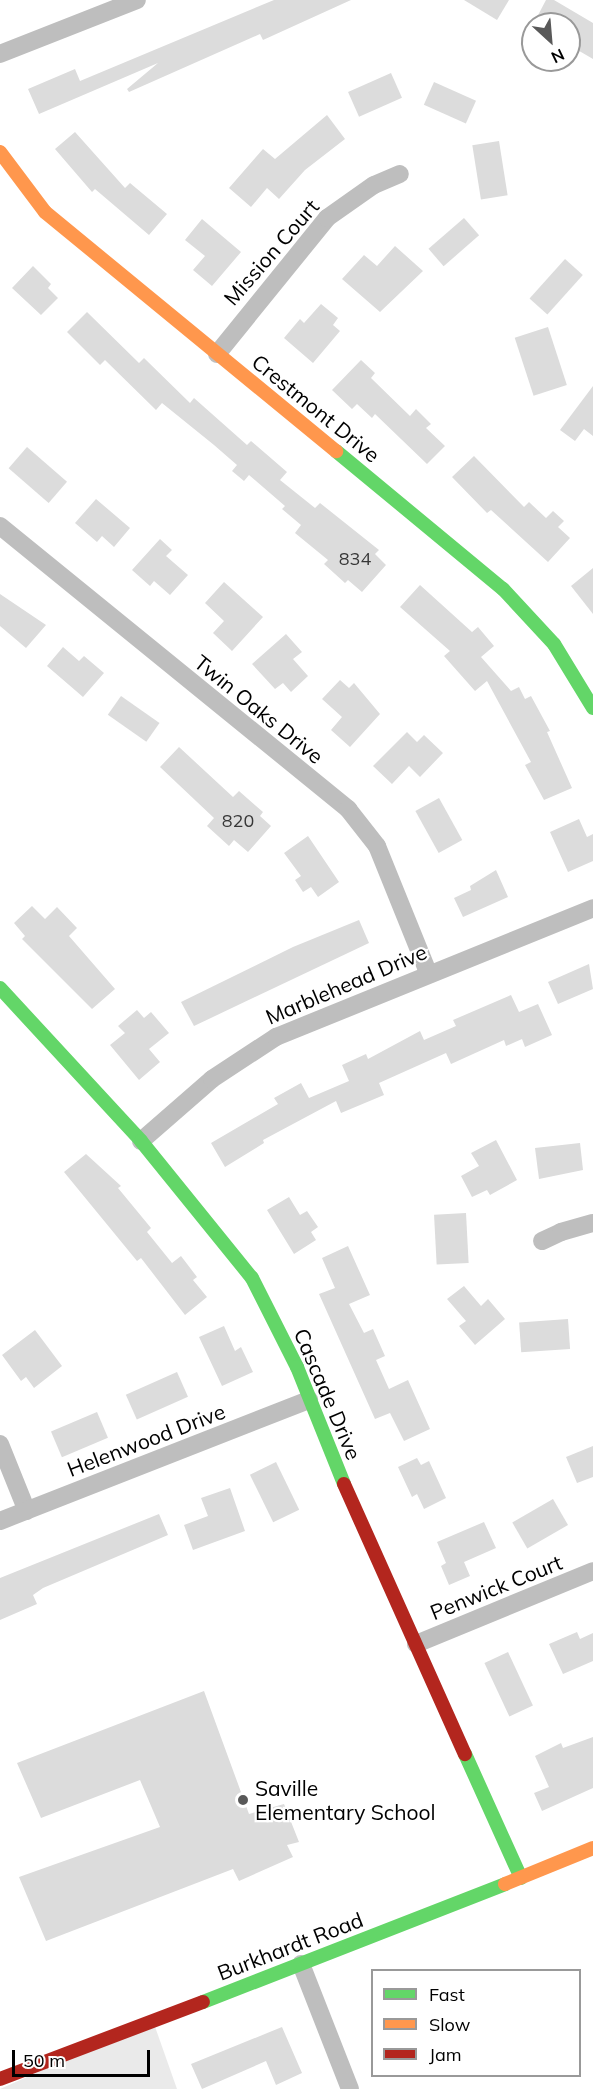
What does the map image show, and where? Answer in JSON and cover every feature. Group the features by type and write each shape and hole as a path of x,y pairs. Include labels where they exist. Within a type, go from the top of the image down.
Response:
{"street":[{"path":"0,54 137,0"},
{"name":"Crestmont Drive","path":"0,152 45,212 503,589 554,644 593,708"},
{"name":"Mission Court","path":"217,354 327,218 366,190 400,174"},
{"name":"Twin Oaks Drive","path":"0,526 348,809 377,846 429,972"},
{"name":"Marblehead Drive","path":"141,1142 213,1078 268,1042 429,972 593,908"},
{"name":"Cascade Drive","path":"0,988 141,1142 231,1247 252,1278 309,1400 521,1878"},
{"path":"542,1241 593,1223"},
{"name":"Helenwood Drive","path":"0,1521 309,1400"},
{"path":"0,1444 27,1511"},
{"name":"Penwick Court","path":"416,1644 593,1571"},
{"name":"Burkhardt Road","path":"0,2079 301,1964 593,1848"},
{"path":"301,1964 350,2089"}],"shaded area":[{"path":"153,2021 177,2089 0,2089"}],"building":[{"path":"274,0 351,0 263,40 260,34 129,92 127,89 158,63 39,114 28,89 75,69 80,81"},
{"path":"464,0 509,0 497,20"},
{"path":"546,0 554,0 574,12 540,12"},
{"path":"581,16 593,23 593,59 581,52"},
{"path":"391,73 402,98 359,117 348,92"},
{"path":"434,82 476,101 466,124 424,105"},
{"path":"327,115 345,139 305,170 279,199 267,188 251,207 229,188 263,149 275,159"},
{"path":"75,132 125,188 130,183 167,214 149,235 95,189 92,192 55,149"},
{"path":"499,141 508,195 481,200 472,145"},
{"path":"464,218 479,235 444,266 429,249"},
{"path":"202,219 241,252 212,286 193,270 205,256 185,240"},
{"path":"395,246 423,271 380,312 342,279 364,255 377,266"},
{"path":"565,259 583,275 547,314 530,298"},
{"path":"33,266 51,284 48,288 58,298 41,315 12,288"},
{"path":"321,304 338,318 333,325 340,331 313,363 284,338 300,319 304,323"},
{"path":"87,312 139,363 144,358 190,403 194,398 247,445 251,441 287,472 280,480 315,508 320,503 379,550 375,554 386,565 362,592 348,580 345,583 324,564 328,560 295,533 301,525 282,509 285,506 249,475 244,481 232,471 237,465 214,445 162,403 156,410 105,360 100,365 67,332"},
{"path":"548,327 567,385 534,396 515,338"},
{"path":"361,360 375,373 371,378 410,416 416,409 431,424 426,428 445,446 427,464 375,414 372,418 357,404 352,409 332,390"},
{"path":"593,386 593,436 584,429 575,441 560,430"},
{"path":"27,447 67,482 49,503 9,468"},
{"path":"474,456 524,507 529,502 546,518 553,511 564,521 558,527 570,538 548,562 491,510 487,513 452,477"},
{"path":"96,499 130,528 114,547 102,536 97,542 75,523"},
{"path":"160,539 172,550 166,556 188,575 170,595 154,581 150,586 132,570"},
{"path":"593,568 593,614 571,586"},
{"path":"224,582 263,617 232,651 213,633 224,621 205,603"},
{"path":"420,585 472,632 478,627 494,646 481,657 511,691 519,687 525,699 531,696 550,731 547,732 572,788 544,800 525,765 531,762 487,681 475,691 444,656 450,651 400,607"},
{"path":"0,594 46,625 26,648 0,626"},
{"path":"286,634 302,652 293,659 308,676 291,692 283,683 275,689 252,664"},
{"path":"63,647 79,661 84,656 104,673 83,697 47,666"},
{"path":"340,680 349,688 354,683 380,714 350,747 331,730 342,717 322,699"},
{"path":"121,696 160,723 146,742 108,715"},
{"path":"407,732 417,742 424,735 443,753 420,777 409,766 392,784 373,766"},
{"path":"179,747 233,797 239,791 263,812 260,816 271,826 248,852 234,840 229,846 207,826 214,818 160,767"},
{"path":"439,798 462,840 439,853 415,811"},
{"path":"579,819 587,837 593,834 593,861 568,872 550,832"},
{"path":"308,836 339,882 318,897 311,887 303,892 295,880 301,876 284,853"},
{"path":"496,870 508,897 463,917 454,898 471,890 470,886"},
{"path":"32,906 45,919 57,907 77,928 69,936 115,989 92,1009 22,939 25,936 14,923"},
{"path":"359,920 369,943 194,1026 181,1002 293,947"},
{"path":"589,964 593,989 558,1004 548,982"},
{"path":"511,995 519,1012 538,1004 552,1035 525,1047 522,1039 506,1046 504,1040 451,1064 446,1053 379,1083 384,1095 341,1113 336,1101 263,1140 264,1143 225,1167 211,1143 278,1104 274,1098 301,1083 309,1098 349,1081 342,1065 366,1054 368,1059 420,1031 424,1040 456,1026 453,1020"},
{"path":"137,1010 144,1018 151,1012 169,1033 149,1049 160,1062 139,1080 110,1045 125,1033 118,1026"},
{"path":"496,1140 517,1180 490,1195 487,1190 472,1197 461,1176 479,1166 471,1153"},
{"path":"580,1143 583,1170 539,1179 535,1148"},
{"path":"86,1154 121,1186 118,1188 151,1228 147,1232 172,1263 181,1256 197,1277 193,1280 207,1297 185,1315 141,1258 137,1261 64,1172"},
{"path":"289,1197 300,1215 307,1211 318,1227 311,1232 316,1240 294,1254 267,1210"},
{"path":"466,1213 469,1263 437,1265 434,1215"},
{"path":"348,1246 370,1295 349,1304 364,1333 373,1329 385,1356 376,1360 389,1389 408,1380 430,1429 404,1441 390,1413 375,1419 319,1294 335,1288 322,1258"},
{"path":"464,1286 481,1306 488,1299 505,1319 475,1345 459,1326 466,1321 447,1299"},
{"path":"568,1319 570,1349 521,1352 519,1322"},
{"path":"224,1326 235,1351 241,1347 253,1372 222,1386 199,1337"},
{"path":"35,1330 62,1366 34,1388 26,1377 21,1381 2,1355"},
{"path":"177,1372 188,1397 137,1419 126,1395"},
{"path":"97,1412 108,1438 62,1457 51,1432"},
{"path":"593,1446 593,1477 577,1483 566,1457"},
{"path":"417,1458 421,1465 429,1461 446,1498 424,1509 417,1494 412,1497 398,1467"},
{"path":"276,1462 299,1510 273,1522 250,1475"},
{"path":"230,1488 245,1531 193,1550 184,1525 208,1516 201,1498"},
{"path":"553,1499 568,1525 527,1548 512,1522"},
{"path":"159,1514 168,1535 43,1588 33,1595 37,1604 0,1620 0,1578"},
{"path":"484,1522 496,1548 464,1562 470,1576 449,1585 441,1566 446,1563 437,1542"},
{"path":"577,1632 580,1639 593,1633 593,1661 563,1674 549,1644"},
{"path":"508,1652 533,1705 509,1716 484,1663"},
{"path":"204,1691 249,1814 284,1804 299,1842 287,1845 293,1857 239,1881 233,1869 46,1941 19,1877 160,1827 140,1780 41,1818 17,1763"},
{"path":"593,1737 593,1788 542,1811 534,1793 549,1787 535,1756 561,1743 563,1748"},
{"path":"282,2027 302,2073 276,2085 266,2061 202,2089 191,2064"}],"traffic: fast":[{"path":"336,451 503,589 554,644 593,708"},
{"path":"0,988 141,1141 252,1278 297,1367 344,1484"},
{"path":"465,1754 521,1878"},
{"path":"203,2002 505,1884"}],"traffic: slow":[{"path":"0,152 45,212 336,451"},
{"path":"505,1884 593,1848"}],"traffic: jam":[{"path":"344,1484 465,1754"},
{"path":"0,2079 203,2002"}],"place":[{"name":"Saville Elementary School","path":"243,1800"}]}
